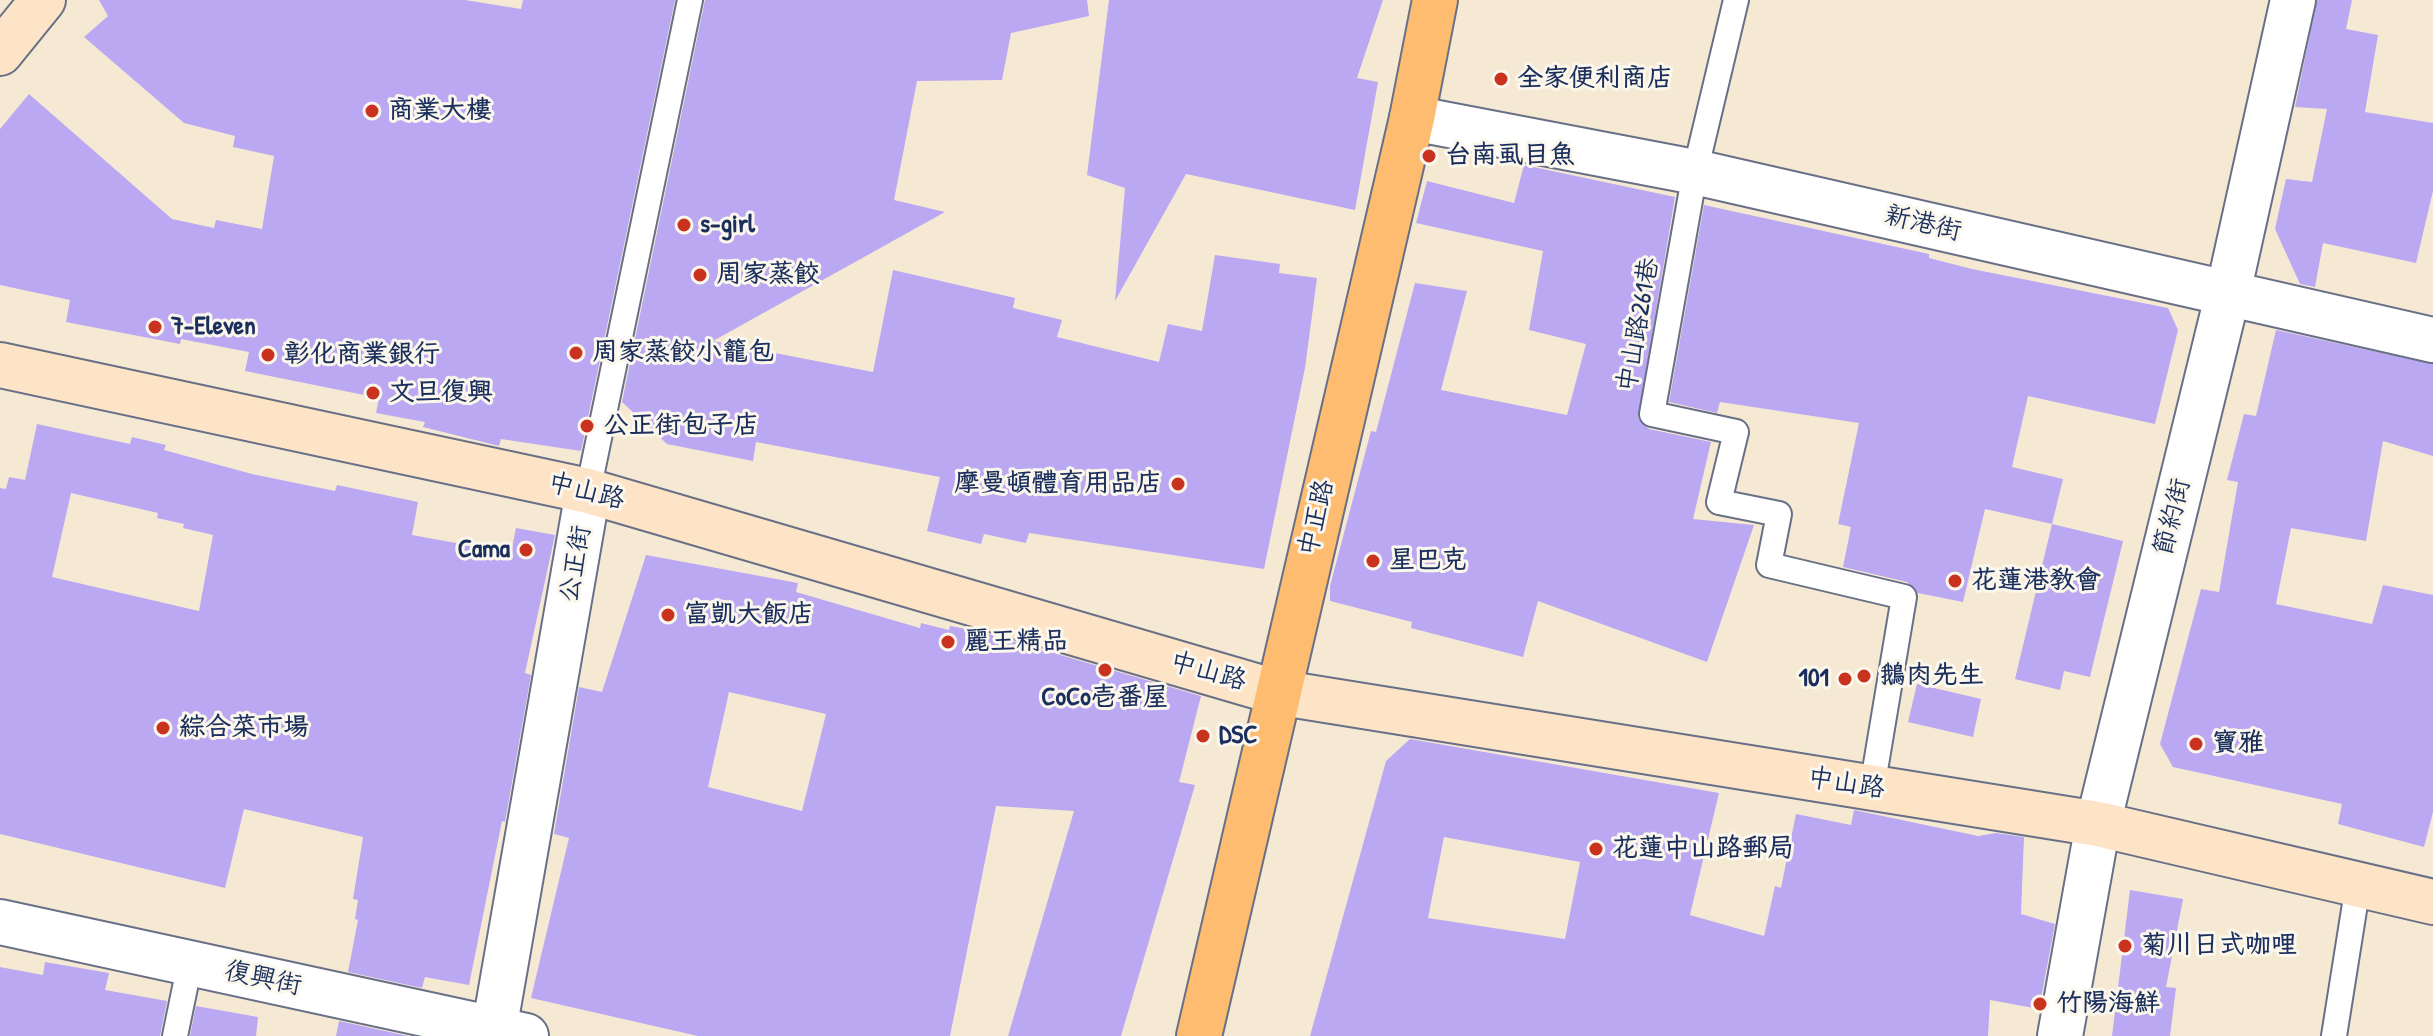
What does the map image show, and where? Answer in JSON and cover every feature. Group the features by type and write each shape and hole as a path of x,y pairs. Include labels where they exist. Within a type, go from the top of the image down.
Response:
{"main road":[{"name":"中正路","path":"1199,1036 1276,692 1412,118 1435,0"}],"street":[{"path":"0,53 43,0"},
{"name":"節約街","path":"2060,1036 2098,824 2228,293 2293,0"},
{"name":"新港街","path":"1412,118 1695,172 2433,340"},
{"name":"中山路","path":"0,365 588,491 1276,692 2098,824 2433,902"},
{"name":"公正街","path":"505,1034 588,491"},
{"name":"復興街","path":"0,922 505,1034"}],"lane":[{"name":"公正街","path":"588,491 690,0"},
{"path":"1695,172 1736,0"},
{"name":"中山路261巷","path":"1695,172 1652,414 1736,432 1719,502 1779,514 1769,565 1904,597 1872,788"},
{"path":"2334,1036 2358,885"},
{"path":"175,1036 190,963"}],"building":[{"path":"99,0 465,0 521,9 523,0 675,0 581,451 501,439 499,446 423,427 425,422 376,413 379,398 245,371 249,352 181,339 180,344 66,322 70,300 0,285 0,129 29,94 172,219 214,228 216,220 262,229 274,156 233,147 235,136 184,123 84,37 108,16"},
{"path":"705,0 1087,0 1089,16 1011,33 1002,80 917,81 894,200 945,212 713,341 873,372 893,270 1015,298 1013,308 1062,320 1057,337 1159,362 1168,324 1202,331 1215,255 1280,264 1279,273 1317,278 1305,368 1264,569 1029,533 1026,543 984,534 981,544 927,531 940,477 756,442 753,461 667,444 622,402"},
{"path":"1109,0 1383,0 1357,78 1378,82 1355,210 1186,174 1115,301 1125,188 1087,175"},
{"path":"2317,0 2352,0 2346,29 2378,35 2365,112 2433,123 2433,191 2416,263 2323,243 2315,287 2300,284 2275,229 2286,179 2312,182 2327,109 2295,107"},
{"path":"1524,165 1675,197 1638,418 1649,429 1711,442 1693,519 1754,525 1707,662 1538,601 1523,657 1411,628 1412,622 1330,601 1330,586 1371,431 1376,432 1415,283 1467,291 1441,390 1567,415 1586,344 1529,330 1543,251 1416,223 1427,181 1514,203"},
{"path":"1704,205 1929,254 1929,258 1972,269 2168,308 2178,330 2155,424 2028,396 2012,467 2063,479 2052,524 1985,509 1963,602 1918,593 1907,582 1843,567 1851,527 1838,524 1859,423 1720,402 1717,413 1669,402"},
{"path":"2276,330 2433,364 2433,456 2383,441 2366,541 2291,528 2276,604 2372,624 2383,585 2433,595 2433,812 2424,847 2338,824 2342,804 2173,767 2160,744 2201,589 2219,592 2238,482 2227,480 2244,414 2256,416"},
{"path":"37,424 130,444 132,437 166,445 164,450 252,474 335,491 337,485 418,502 412,535 511,553 516,528 555,535 525,673 531,675 505,822 502,821 469,985 425,977 422,988 348,972 358,920 355,919 358,900 353,899 363,837 244,809 225,888 0,834 0,488 6,489 9,477 25,480","holes":["71,493 158,513 157,518 213,535 199,611 52,577"]},
{"name":"花蓮港教會","path":"2052,524 2123,541 2090,677 2064,671 2060,690 2015,679"},
{"path":"646,555 798,583 796,592 920,628 921,623 949,630 950,626 978,631 1201,696 1179,782 1195,785 1121,1036 1008,1036 1074,811 996,806 950,1036 698,1036 531,998 569,838 554,834 579,687 602,692","holes":["729,692 826,714 802,811 708,787"]},
{"path":"1917,684 1981,699 1973,737 1908,722"},
{"path":"1410,739 1719,793 1690,915 1764,936 1775,886 1781,888 1796,814 1851,825 1854,810 1978,836 1996,833 2024,837 2021,914 2055,924 2039,1009 1990,1000 1988,1036 1310,1036 1386,761","holes":["1444,837 1580,862 1565,939 1428,918"]},
{"path":"2130,890 2183,899 2166,987 2176,988 2170,1036 2112,1036"},
{"path":"45,962 109,973 105,990 167,1001 160,1036 0,1036 0,967 43,975"},
{"path":"196,1006 258,1017 256,1036 190,1036"},
{"path":"339,1021 408,1036 336,1036"}],"place":[{"name":"全家便利商店","path":"1501,79"},
{"name":"商業大樓","path":"372,111"},
{"name":"台南虱目魚","path":"1429,156"},
{"name":"s-girl","path":"684,225"},
{"name":"周家蒸餃","path":"700,275"},
{"name":"7-Eleven","path":"155,327"},
{"name":"周家蒸餃小籠包","path":"576,353"},
{"name":"彰化商業銀行","path":"268,355"},
{"name":"文旦復興","path":"373,393"},
{"name":"公正街包子店","path":"587,426"},
{"name":"摩曼頓體育用品店","path":"1178,484"},
{"name":"Cama","path":"526,550"},
{"name":"星巴克","path":"1373,561"},
{"name":"花蓮港教會","path":"1955,581"},
{"name":"富凱大飯店","path":"668,615"},
{"name":"麗王精品","path":"948,642"},
{"name":"CoCo壱番屋","path":"1105,670"},
{"name":"鵝肉先生","path":"1864,676"},
{"name":"101","path":"1845,679"},
{"name":"綜合菜市場","path":"163,728"},
{"name":"DSC","path":"1203,736"},
{"name":"寶雅","path":"2196,744"},
{"name":"花蓮中山路郵局","path":"1596,849"},
{"name":"菊川日式咖哩","path":"2125,946"},
{"name":"竹陽海鮮","path":"2040,1004"}]}
